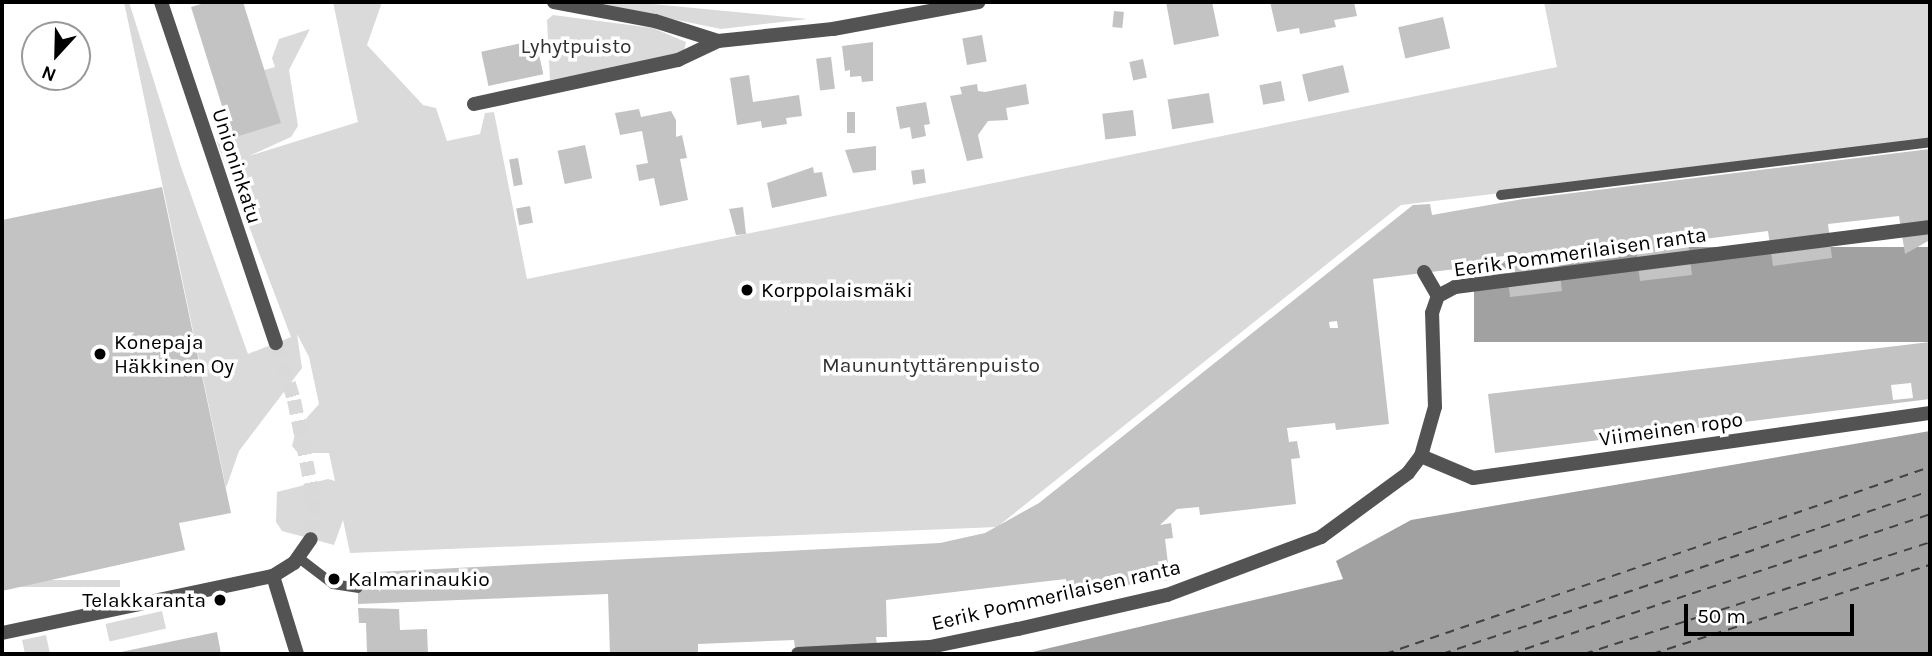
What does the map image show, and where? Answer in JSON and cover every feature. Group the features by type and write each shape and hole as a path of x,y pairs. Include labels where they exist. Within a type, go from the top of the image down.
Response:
{"street":[{"name":"Unioninkatu","path":"161,2 276,343"},
{"path":"554,2 655,22 718,41"},
{"path":"474,104 678,60 718,41 833,29 979,2"},
{"name":"Eerik Pommerilaisen ranta","path":"798,654 930,647 1167,595 1321,537 1408,473 1421,456 1435,407 1432,313 1438,296 1455,288 1930,227"},
{"path":"1424,272 1438,296"},
{"name":"Viimeinen ropo","path":"1421,456 1473,478 1930,413"},
{"path":"2,633 272,576 299,558 311,539"},
{"path":"272,576 297,654"}],"lane":[{"path":"1501,195 1930,142"},
{"path":"299,558 333,584 358,588"}],"green space":[{"name":"Maununtyttärenpuisto","path":"124,2 129,2 181,167 248,354 291,337 217,142 280,123 264,70 275,67 272,58 279,39 310,29 289,70 298,126 291,137 249,156 358,122 333,2 382,2 367,45 423,105 436,108 447,141 480,134 485,113 494,112 527,279 1557,67 1544,2 1930,2 1930,141 1401,205 997,527 350,553 343,520 334,545 282,531 276,522 277,492 328,479 335,481 329,453 298,453 292,446 296,430 319,404 309,357 297,334 302,368 239,451 226,488"},
{"path":"589,2 632,2 808,19 721,29"},
{"name":"Lyhytpuisto","path":"553,15 653,28 686,42 684,51 667,57 550,80 547,20"},
{"path":"2,580 120,580 120,587 2,587"},
{"path":"162,611 166,629 110,642 105,624"},
{"path":"46,635 50,654 25,654 22,640"}],"shaded area":[{"path":"1474,247 1930,247 1930,342 1474,342"},
{"path":"1930,431 1930,654 1024,654 1343,579 1336,561 1411,520"}],"building":[{"path":"208,2 243,2 281,123 232,138 191,7"},
{"path":"1166,2 1212,2 1219,36 1174,45"},
{"path":"1270,2 1354,2 1357,16 1334,20 1336,27 1300,34 1299,28 1277,32"},
{"path":"1114,11 1124,12 1122,28 1112,27"},
{"path":"1443,17 1450,48 1405,59 1398,27"},
{"path":"982,35 987,62 967,65 962,38"},
{"path":"536,40 543,74 489,86 481,52"},
{"path":"873,42 873,81 862,82 861,76 850,77 850,70 845,71 842,46"},
{"path":"831,57 835,89 820,91 816,59"},
{"path":"1143,59 1147,78 1133,80 1129,62"},
{"path":"1343,65 1349,92 1308,102 1302,74"},
{"path":"749,75 753,102 799,95 802,116 786,118 787,124 762,128 761,121 737,125 730,78"},
{"path":"1281,81 1285,101 1263,105 1259,85"},
{"path":"977,84 978,91 985,92 1026,84 1029,104 1006,108 1008,120 988,121 978,135 983,158 967,161 950,96 962,94 960,87"},
{"path":"1209,93 1214,123 1172,129 1168,100"},
{"path":"926,102 930,124 924,125 926,136 912,139 910,127 900,129 896,107"},
{"path":"639,109 641,117 671,111 676,120 676,137 682,135 687,158 680,159 688,200 660,206 654,178 639,181 636,165 648,163 642,131 620,135 615,113"},
{"path":"1133,110 1136,136 1105,140 1102,114"},
{"path":"847,112 855,112 855,133 847,133"},
{"path":"585,145 592,178 565,184 558,151"},
{"path":"876,146 876,170 853,173 845,150"},
{"path":"1930,149 1930,240 1905,254 1899,216 1828,224 1832,258 1773,266 1768,231 1688,241 1692,275 1640,281 1636,247 1558,257 1562,291 1510,297 1506,263 1373,279 1389,424 1336,430 1335,423 1287,428 1289,442 1297,441 1300,458 1291,459 1296,504 1200,515 1199,507 1177,509 1160,525 1171,523 1173,538 1165,539 1170,580 1067,592 1066,579 886,600 887,637 876,637 877,645 795,648 794,640 698,644 698,654 610,654 608,594 358,604 358,573 940,543 985,533 1039,503 1413,205 1430,204 1432,215 1523,199","holes":["1337,321 1338,328 1330,328 1329,322"]},
{"path":"518,158 523,185 514,186 509,160"},
{"path":"813,167 814,173 822,172 827,196 772,208 767,183"},
{"path":"924,169 926,183 913,185 911,171"},
{"name":"Konepaja Häkkinen Oy","path":"162,187 231,513 179,523 185,550 2,591 2,220"},
{"path":"530,206 533,223 519,225 516,208"},
{"path":"743,207 746,234 736,235 729,209"},
{"path":"1930,342 1930,399 1495,453 1488,394","holes":["1911,383 1913,398 1893,400 1891,385"]},
{"path":"358,608 399,609 400,630 427,629 428,654 367,654 366,623 359,623"},
{"path":"217,632 221,654 116,654 116,653"}],"ferry route":[{"path":"1385,654 1930,467"},
{"path":"1442,654 1930,491"},
{"path":"1510,654 1930,514"},
{"path":"1584,654 1930,542"},
{"path":"1652,654 1930,565"}],"tunnel":[{"path":"276,343 294,400 314,500 311,539"}],"place":[{"name":"Korppolaismäki","path":"747,290"},
{"name":"Konepaja Häkkinen Oy","path":"100,354"},
{"name":"Kalmarinaukio","path":"334,579"},
{"name":"Telakkaranta","path":"220,600"}]}
